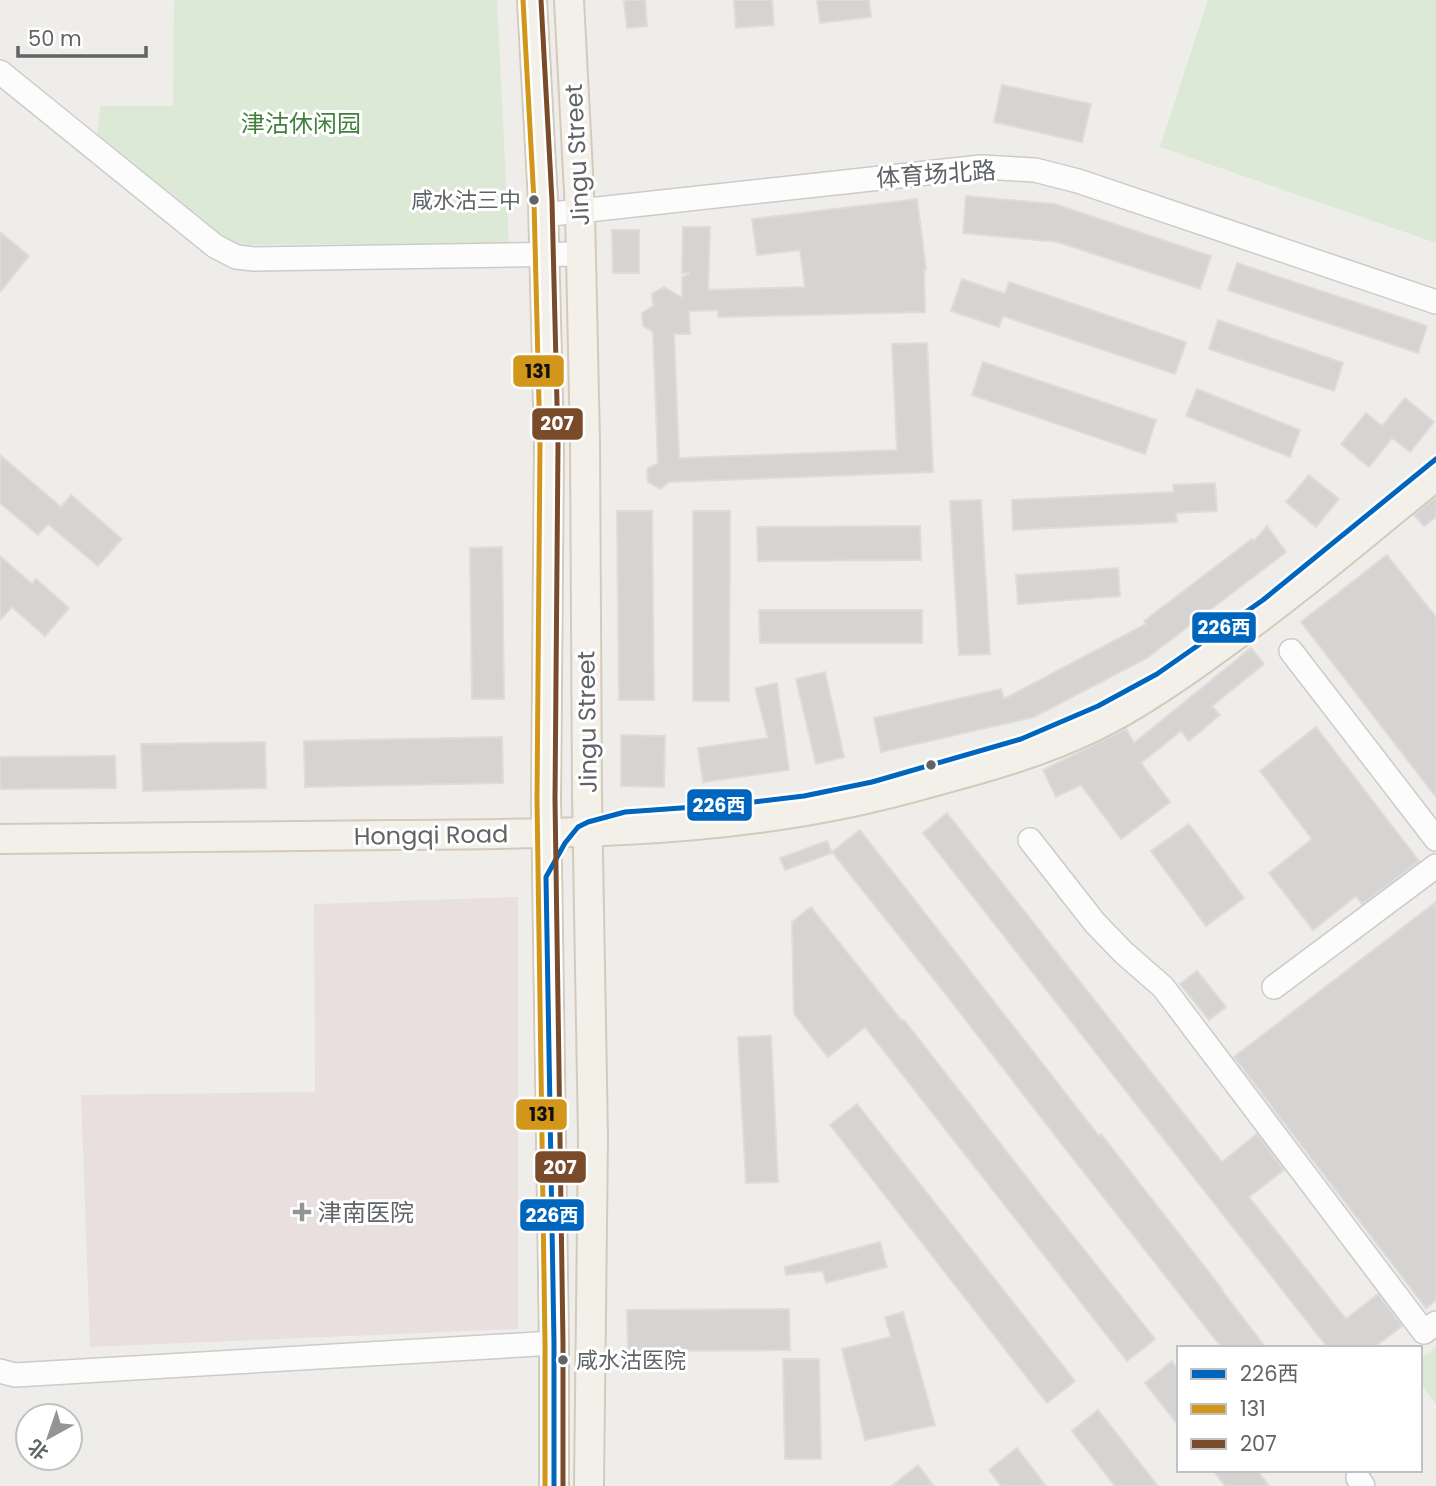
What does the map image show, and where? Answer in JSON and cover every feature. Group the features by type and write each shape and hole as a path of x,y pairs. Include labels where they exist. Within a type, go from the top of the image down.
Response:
{"main road":[{"name":"Jingu Street","path":"532,0 545,255 550,444 572,825 588,878 593,1138 589,1486"},
{"name":"Jingu Street","path":"554,1486 546,877 572,825 585,443 580,204 569,0"},
{"name":"Hongqi Road","path":"625,821 737,803 804,796 858,785 992,748 1054,726 1157,674 1262,600 1436,459"},
{"name":"Hongqi Road","path":"0,839 572,825 625,821 729,821 839,805 909,788 1029,753 1106,721 1151,696 1270,611 1436,476"},
{"path":"588,878 600,843 625,821"},
{"name":"Hongqi Road","path":"0,824 572,825"}],"street":[{"path":"0,72 215,246 236,257 254,259 580,254"},
{"name":"体育场北路","path":"580,204 973,155 1027,158 1090,173 1436,290"},
{"name":"体育场北路","path":"543,208 981,167 1035,170 1079,181 1436,302"},
{"path":"1291,651 1436,839"},
{"path":"1030,840 1095,923 1163,987 1424,1332 1436,1323"},
{"path":"1274,987 1436,866"},
{"path":"0,1371 15,1376 554,1343"}],"shaded area":[{"name":"津南医院","path":"518,897 518,1329 90,1347 81,1095 315,1092 314,904"}],"green space":[{"name":"津沽休闲园","path":"174,0 497,0 509,243 231,245 97,139 100,106 173,106"},
{"path":"1208,0 1436,0 1436,243 1160,147"},
{"path":"1436,1347 1436,1404 1422,1386 1422,1358"}],"building":[{"path":"624,0 645,0 647,26 627,28"},
{"path":"734,0 772,0 774,25 736,28"},
{"path":"817,0 869,0 871,17 820,23"},
{"path":"1002,85 1091,104 1082,142 994,122"},
{"path":"966,196 1055,204 1211,256 1200,289 1058,242 963,233"},
{"path":"917,199 926,270 925,312 718,317 718,310 689,311 690,334 674,334 679,458 897,450 892,344 927,343 933,472 669,482 660,489 648,482 647,469 658,463 653,332 643,326 642,313 653,306 652,294 664,287 682,298 682,277 690,273 682,273 683,227 710,227 708,290 805,287 800,250 757,255 752,219"},
{"path":"612,230 639,230 639,273 613,273"},
{"path":"0,232 29,256 0,292"},
{"path":"1237,263 1427,326 1418,353 1228,290"},
{"path":"962,279 1005,294 1009,282 1186,342 1175,374 1003,316 999,327 951,311"},
{"path":"1218,320 1343,363 1334,391 1209,349"},
{"path":"983,362 1156,420 1145,454 972,395"},
{"path":"1197,389 1300,430 1290,457 1186,416"},
{"path":"1405,398 1434,422 1410,452 1392,438 1369,467 1341,444 1366,413 1382,426"},
{"path":"0,455 61,507 71,495 122,539 98,566 48,524 38,535 0,503"},
{"path":"1309,475 1339,499 1316,527 1286,502"},
{"path":"1215,483 1217,511 1176,513 1177,522 1013,530 1012,500 1174,492 1173,485"},
{"path":"1436,497 1436,517 1424,526 1414,515"},
{"path":"981,500 990,654 959,655 950,501"},
{"path":"617,511 652,511 654,700 619,700"},
{"path":"693,511 730,511 729,701 693,701"},
{"path":"920,526 921,560 758,561 757,527"},
{"path":"1267,526 1286,552 1147,658 1034,717 881,752 874,718 1001,689 1004,699 1146,624 1144,621 1252,539 1254,541"},
{"path":"502,547 504,699 472,699 470,548"},
{"path":"1387,555 1436,617 1436,797 1301,622"},
{"path":"0,556 32,584 36,579 69,608 45,636 12,607 0,620"},
{"path":"1118,568 1120,596 1018,604 1016,575"},
{"path":"759,610 922,610 922,643 760,643"},
{"path":"1251,648 1264,664 1212,706 1220,715 1189,741 1181,731 1141,763 1170,802 1121,839 1081,785 1056,797 1043,770 1126,729 1134,743"},
{"path":"825,672 844,757 816,764 796,679"},
{"path":"777,683 789,770 703,782 698,748 768,738 755,688"},
{"path":"1316,727 1419,861 1362,904 1356,896 1313,930 1269,873 1312,839 1260,771"},
{"path":"621,735 665,736 664,787 621,786"},
{"path":"502,737 503,783 305,787 304,741"},
{"path":"265,742 266,788 143,791 141,744"},
{"path":"115,756 116,788 0,789 0,757"},
{"path":"947,813 1222,1162 1257,1134 1284,1170 1249,1197 1346,1319 1378,1294 1402,1326 1376,1346 1326,1346 923,833"},
{"path":"1189,824 1244,898 1206,926 1151,851"},
{"path":"860,830 1099,1136 1101,1134 1264,1346 1220,1346 832,852"},
{"path":"827,841 832,853 785,870 780,858"},
{"path":"1436,902 1436,1300 1426,1308 1234,1057"},
{"path":"811,907 902,1021 904,1020 1155,1339 1127,1361 865,1027 828,1057 794,1014 792,922"},
{"path":"1197,971 1226,1007 1209,1020 1180,984"},
{"path":"771,1036 778,1182 746,1183 738,1037"},
{"path":"857,1104 1075,1381 1047,1403 830,1125"},
{"path":"880,1242 887,1267 826,1283 823,1271 786,1275 785,1267"},
{"path":"789,1309 790,1350 628,1351 627,1310"},
{"path":"903,1312 935,1425 865,1440 842,1349 891,1337 885,1317"},
{"path":"783,1359 819,1359 821,1459 785,1459"},
{"path":"1172,1361 1177,1367 1177,1423 1145,1383"},
{"path":"1098,1410 1158,1486 1115,1486 1072,1431"},
{"path":"1017,1448 1046,1486 1001,1486 989,1470"},
{"path":"918,1465 934,1486 892,1486"},
{"path":"1214,1472 1258,1472 1269,1486 1225,1486"}],"transit line":[{"name":"131","path":"523,0 534,201 540,444 537,799 545,1486"},
{"name":"207","path":"541,0 552,201 558,444 555,799 563,1486"},
{"name":"226西","path":"554,1486 546,877 565,843 578,827 625,812 804,796 872,782 1021,739 1098,706 1157,674 1263,600 1436,459"}],"place":[{"name":"咸水沽三中","path":"534,200"},
{"name":"津南医院","path":"302,1212"},
{"name":"咸水沽医院","path":"563,1360"}]}
